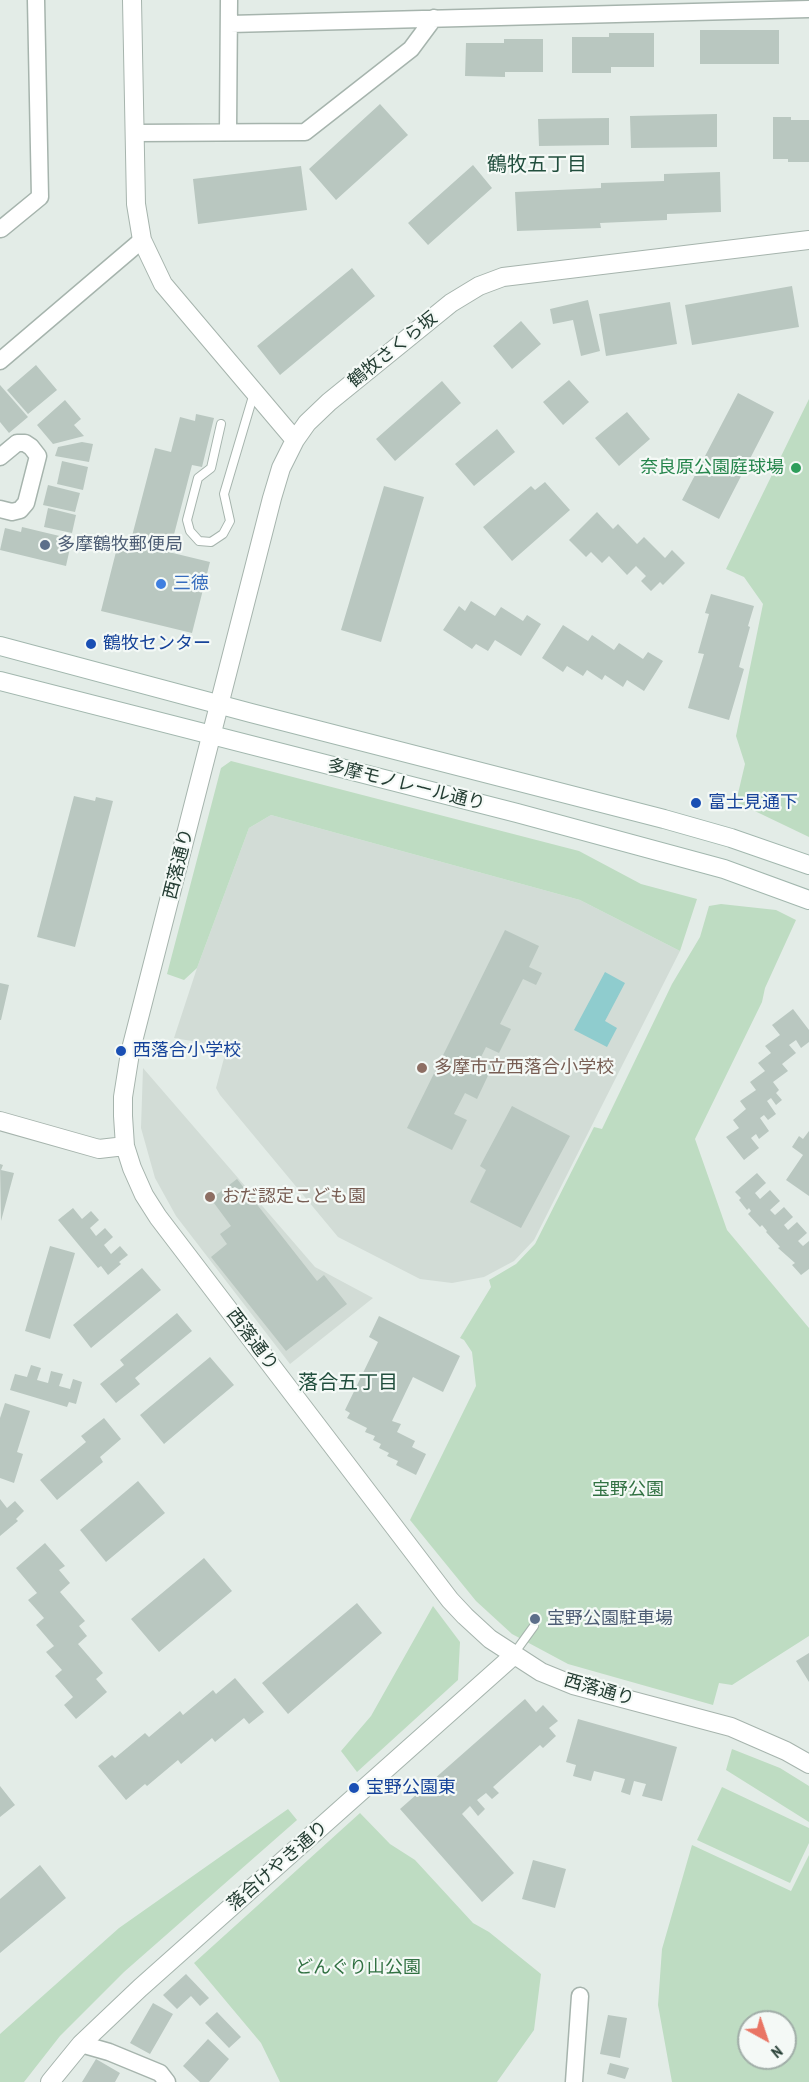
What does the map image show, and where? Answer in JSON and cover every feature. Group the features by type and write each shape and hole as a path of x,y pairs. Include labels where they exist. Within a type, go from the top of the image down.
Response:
{"street":[{"path":"0,228 40,197 36,0"},
{"path":"132,0 136,204 142,240 163,284 295,440"},
{"path":"228,132 229,0"},
{"path":"230,24 434,18 531,7 809,9"},
{"path":"135,133 305,132 411,49 434,18"},
{"path":"0,361 142,240"},
{"name":"鶴牧さくら坂","path":"212,735 281,468 295,440 307,423 329,402 451,303 503,277 809,240"},
{"path":"0,458 17,443 25,443 38,456 26,503 20,510 12,512 0,509"},
{"name":"多摩モノレール通り","path":"0,646 731,837 809,865"},
{"name":"多摩モノレール通り","path":"0,681 517,813 724,869 809,900"},
{"name":"西落通り","path":"212,735 128,1063 123,1097 125,1146 144,1195 172,1236 450,1599 490,1639 541,1672 573,1685 731,1727 786,1750 809,1764"},
{"path":"0,1121 99,1149 125,1146"},
{"name":"落合けやき通り","path":"50,2082 81,2044 140,1988 513,1656"},
{"path":"574,2082 580,1996"},
{"path":"81,2044 109,2052 160,2073 167,2082"}],"lane":[{"path":"221,424 211,468 198,478 187,520 190,531 199,540 211,542 223,534 230,521 224,494 254,393"},
{"path":"513,1656 534,1626"}],"shaded area":[{"name":"多摩市立西落合小学校","path":"271,815 580,900 680,951 534,1240 514,1261 484,1277 452,1283 420,1279 338,1237 220,1095 216,1088 227,1047 174,1038 197,968 249,828"},
{"name":"おだ認定こども園","path":"143,1068 315,1267 373,1298 290,1364 176,1216 155,1178 141,1128"}],"green space":[{"path":"809,399 809,837 736,802 745,764 736,736 763,604 744,577 726,569"},
{"path":"231,761 579,851 641,884 697,899 680,951 580,900 271,815 249,828 197,968 184,980 167,974 221,768"},
{"name":"宝野公園","path":"721,904 776,910 796,920 765,988 762,1002 695,1139 727,1230 809,1328 809,1636 732,1685 719,1683 713,1705 568,1664 512,1634 476,1601 410,1520 476,1386 472,1352 460,1338 491,1287 489,1280 516,1264 535,1244 594,1127 602,1129 672,984 700,937 709,906"},
{"path":"433,1606 460,1642 458,1680 357,1772 341,1751 371,1716"},
{"path":"732,1749 780,1768 809,1786 809,1822 726,1770"},
{"path":"722,1787 809,1828 809,1843 790,1883 697,1840"},
{"path":"288,1809 297,1820 124,1972 60,2036 24,2082 0,2082 0,2034 119,1928"},
{"name":"どんぐり山公園","path":"360,1813 390,1844 415,1860 473,1923 489,1932 541,1974 534,2030 497,2082 280,2082 261,2043 194,1963"},
{"path":"692,1845 791,1891 809,1855 809,2082 672,2082 658,2005 662,1949"}],"water":[{"path":"605,972 625,983 605,1021 617,1028 607,1047 574,1030"}],"building":[{"path":"700,30 779,30 779,64 700,64"},
{"path":"609,33 654,33 654,67 611,67 611,73 572,73 572,37 609,37"},
{"path":"504,39 543,39 543,72 505,72 505,77 465,76 466,43 504,43"},
{"path":"380,104 408,135 336,200 309,169"},
{"path":"717,114 717,147 631,148 630,116"},
{"path":"773,117 809,120 809,162 773,159"},
{"path":"609,118 609,145 539,146 538,119"},
{"path":"473,165 492,188 428,245 408,223"},
{"path":"301,166 307,210 198,224 193,179"},
{"path":"720,172 721,212 667,214 667,220 600,223 601,228 517,231 515,192 601,188 601,183 664,181 664,174"},
{"path":"352,268 375,296 280,375 257,346"},
{"path":"792,286 799,327 692,345 685,305"},
{"path":"588,300 600,351 581,356 573,320 553,324 550,309"},
{"path":"670,302 677,344 606,356 599,314"},
{"path":"521,321 541,344 512,369 493,346"},
{"path":"36,365 57,390 28,414 7,390"},
{"path":"569,380 589,402 563,425 543,402"},
{"path":"442,381 461,403 395,461 376,439"},
{"path":"0,385 28,417 9,433 0,422"},
{"path":"738,393 774,412 719,519 682,500"},
{"path":"65,400 81,419 74,425 84,436 53,444 37,425"},
{"path":"627,412 650,439 619,466 595,438"},
{"path":"196,414 214,418 202,467 192,465 170,550 150,545 151,541 132,536 155,448 171,452 180,417 195,421"},
{"path":"497,429 515,452 474,486 455,464"},
{"path":"82,442 93,444 89,462 55,456 58,447"},
{"path":"62,461 88,467 83,490 57,484"},
{"path":"545,482 570,510 512,561 483,527 531,486 535,490"},
{"path":"48,485 80,493 75,512 43,505"},
{"path":"384,486 424,497 381,642 341,630"},
{"path":"48,508 76,515 72,533 44,527"},
{"path":"597,512 613,529 618,524 637,544 644,537 665,558 672,550 685,563 663,585 660,582 651,591 641,581 646,576 636,566 627,575 609,556 602,563 591,552 586,557 569,540"},
{"path":"22,527 72,539 66,566 0,550 5,528 21,532"},
{"path":"119,540 210,562 192,633 101,611"},
{"path":"711,594 754,606 739,667 744,669 729,720 688,708 704,654 698,653 709,614 705,613"},
{"path":"471,601 495,616 501,607 523,621 527,615 541,624 521,656 495,640 488,651 476,644 472,649 443,630 459,606 465,611"},
{"path":"563,625 588,641 592,635 614,650 619,643 643,659 648,652 663,661 644,691 627,680 623,687 605,675 602,680 587,670 583,676 567,666 563,672 542,658"},
{"path":"74,796 95,801 96,797 113,801 75,947 37,937"},
{"path":"505,930 539,946 529,967 542,973 536,985 523,979 500,1024 511,1029 499,1053 486,1047 480,1059 493,1065 477,1099 465,1093 454,1114 467,1120 452,1150 407,1128"},
{"path":"0,983 9,985 1,1020 0,1020"},
{"path":"793,1009 809,1030 809,1042 801,1048 796,1040 789,1045 796,1053 782,1064 788,1071 773,1082 779,1090 776,1093 782,1100 776,1105 771,1098 767,1101 776,1114 768,1120 764,1115 760,1118 769,1131 759,1139 756,1134 751,1138 759,1148 744,1160 726,1137 739,1128 733,1120 746,1109 740,1101 756,1090 750,1082 765,1071 758,1063 771,1053 765,1046 780,1035 772,1025"},
{"path":"512,1106 570,1136 521,1228 470,1202 486,1170 480,1166"},
{"path":"809,1131 809,1196 786,1180 803,1155 792,1147 799,1136 803,1139"},
{"path":"0,1164 3,1165 1,1170 14,1173 1,1221"},
{"path":"757,1173 766,1183 755,1193 760,1199 770,1190 780,1201 770,1210 775,1215 784,1207 793,1217 784,1225 788,1230 797,1222 807,1233 798,1241 803,1246 809,1241 809,1269 801,1275 792,1265 795,1263 778,1248 780,1247 762,1225 760,1227 748,1214 751,1211 749,1208 747,1210 735,1192"},
{"path":"237,1179 317,1281 324,1275 347,1304 286,1351 211,1257 227,1244 220,1234 231,1226 211,1199"},
{"path":"73,1208 82,1219 91,1211 99,1220 90,1228 96,1236 105,1228 113,1237 104,1245 111,1254 120,1246 128,1255 108,1275 101,1266 98,1268 58,1220"},
{"path":"50,1246 75,1253 50,1339 25,1331"},
{"path":"142,1268 161,1290 91,1348 73,1325"},
{"path":"177,1313 192,1331 135,1378 140,1384 116,1403 100,1384 124,1365 120,1360"},
{"path":"379,1316 460,1356 443,1392 413,1377 392,1421 401,1424 397,1432 415,1441 412,1447 426,1454 416,1475 396,1465 398,1461 387,1456 389,1453 379,1448 381,1444 373,1440 375,1436 365,1432 367,1428 347,1418 350,1413 345,1410 378,1342 369,1337"},
{"path":"210,1357 234,1385 164,1444 140,1415"},
{"path":"31,1365 41,1368 37,1380 48,1383 51,1371 63,1374 59,1386 70,1389 73,1379 82,1382 76,1404 69,1402 67,1407 10,1390 15,1374 27,1377"},
{"path":"5,1403 30,1411 17,1452 23,1454 14,1483 0,1478 0,1418"},
{"path":"104,1418 121,1439 100,1457 103,1462 57,1500 40,1480 86,1442 81,1436"},
{"path":"138,1481 165,1513 106,1562 80,1530"},
{"path":"0,1499 7,1508 15,1501 24,1511 16,1519 18,1521 0,1536"},
{"path":"45,1543 65,1566 59,1570 70,1583 60,1592 85,1621 79,1626 87,1636 78,1644 103,1673 96,1679 107,1692 76,1719 64,1705 73,1697 55,1676 62,1670 46,1652 54,1646 36,1625 44,1618 28,1600 37,1593 16,1568"},
{"path":"204,1558 232,1591 159,1652 131,1619"},
{"path":"357,1603 382,1633 288,1714 262,1683"},
{"path":"809,1653 809,1682 796,1661"},
{"path":"235,1678 264,1712 249,1724 244,1718 215,1742 212,1738 181,1764 178,1760 126,1800 98,1766 112,1755 115,1758 145,1733 149,1737 180,1711 183,1715 213,1690 216,1694"},
{"path":"525,1699 536,1712 543,1705 558,1721 549,1728 556,1736 543,1748 540,1745 493,1787 499,1793 492,1799 486,1793 477,1800 485,1809 478,1816 470,1806 462,1814 514,1873 482,1902 400,1809"},
{"path":"578,1719 677,1747 662,1801 642,1796 646,1784 634,1781 630,1795 621,1792 625,1779 594,1771 591,1781 573,1776 576,1765 566,1762"},
{"path":"0,1786 15,1805 0,1817"},
{"path":"533,1860 566,1869 555,1908 522,1899"},
{"path":"40,1865 66,1898 0,1953 0,1899"},
{"path":"186,1974 209,1998 200,2006 191,1996 177,2009 163,1995"},
{"path":"153,2003 173,2014 150,2054 130,2043"},
{"path":"217,2012 241,2037 229,2048 205,2023"},
{"path":"608,2015 627,2018 620,2058 600,2054"},
{"path":"208,2039 229,2059 209,2082 200,2082 183,2066"},
{"path":"96,2059 120,2073 115,2082 82,2082"},
{"path":"610,2063 629,2068 625,2079 607,2074"}],"place":[{"name":"奈良原公園庭球場","path":"796,468"},
{"name":"多摩鶴牧郵便局","path":"45,545"},
{"name":"三徳","path":"161,584"},
{"name":"鶴牧センター","path":"91,644"},
{"name":"富士見通下","path":"696,803"},
{"name":"西落合小学校","path":"121,1051"},
{"name":"多摩市立西落合小学校","path":"422,1068"},
{"name":"おだ認定こども園","path":"210,1197"},
{"name":"宝野公園駐車場","path":"535,1619"},
{"name":"宝野公園東","path":"354,1788"}],"district":[{"name":"鶴牧五丁目","path":"537,165"},
{"name":"落合五丁目","path":"348,1383"}]}
